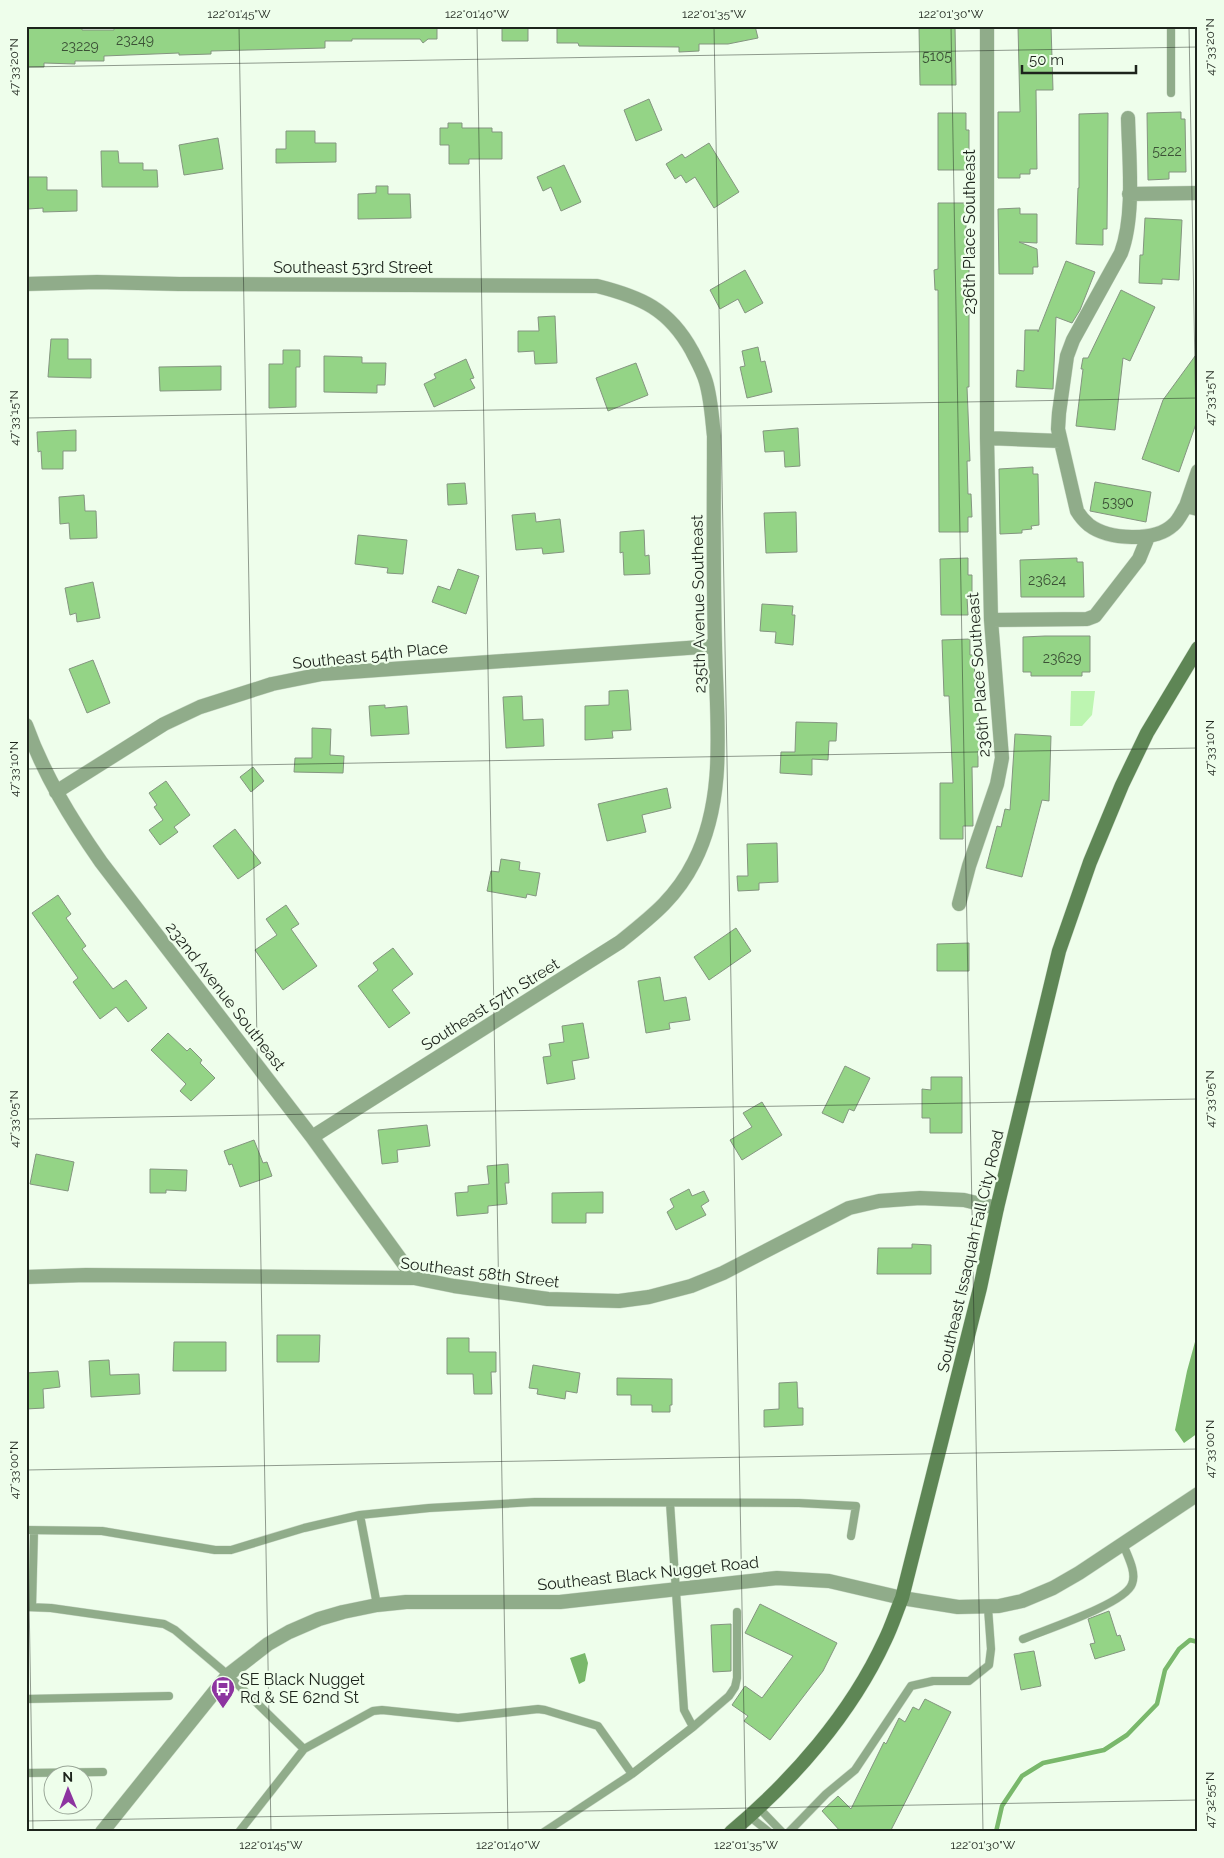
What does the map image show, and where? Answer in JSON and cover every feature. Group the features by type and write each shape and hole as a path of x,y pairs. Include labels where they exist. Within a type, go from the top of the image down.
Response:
{"main road":[{"name":"Southeast Issaquah Fall City Road","path":"731,1832 786,1781 827,1735 869,1670 885,1640 902,1598 980,1288 997,1208 1059,951 1090,862 1122,784 1147,733 1198,648"}],"street":[{"name":"236th Place Southeast","path":"959,904 969,866 1001,772 1000,735 990,620 987,438 987,26"},
{"path":"1128,118 1129,194 1125,241 1121,253 1073,340 1067,356 1059,412 1060,441 1077,511 1083,520 1099,530 1131,537 1148,537 1161,532 1174,524 1192,507 1198,471"},
{"path":"1129,194 1198,194"},
{"name":"Southeast 53rd Street","path":"26,284 97,282 596,286 619,291 636,298 653,307 672,321"},
{"name":"235th Avenue Southeast","path":"672,321 685,338 699,364 706,382 711,406 714,436 715,646 718,743 714,797 706,832 695,861 678,890"},
{"path":"987,438 1060,441"},
{"path":"990,620 1087,619 1095,616 1140,559 1148,537"},
{"name":"Southeast 54th Place","path":"56,792 164,724 200,708 272,684 322,674 715,646"},
{"name":"232nd Avenue Southeast","path":"26,725 56,792 76,826 101,862 312,1137 414,1278"},
{"name":"Southeast 57th Street","path":"312,1137 620,942 658,912 678,890"},
{"name":"Southeast 58th Street","path":"26,1277 96,1275 414,1278 548,1300 619,1300 649,1297 690,1286 723,1273 849,1208 879,1201 920,1198 964,1200 997,1208"},
{"name":"Southeast Black Nugget Road","path":"102,1832 228,1675 268,1644 289,1632 344,1612 377,1605 406,1602 560,1602 769,1579 802,1578 829,1581 902,1598 958,1607 988,1608 1022,1601 1052,1588 1198,1494"}],"lane":[{"path":"1171,26 1171,93"},
{"path":"304,1749 228,1675 175,1630 164,1624 51,1608 29,1607 30,1531 102,1531 215,1550 231,1550 304,1528 360,1515 429,1508 534,1502 800,1503 856,1506 851,1536"},
{"path":"670,1503 684,1710 693,1727"},
{"path":"360,1515 377,1605"},
{"path":"1023,1639 1112,1603 1126,1594 1133,1584 1131,1566 1123,1544"},
{"path":"789,1832 826,1794 855,1770 911,1686 933,1681 969,1681 989,1665 991,1649 988,1608"},
{"path":"544,1832 632,1774 693,1727 729,1696 735,1687 737,1678 737,1612"},
{"path":"26,1699 169,1696"},
{"path":"239,1832 304,1749 373,1710 458,1718 538,1709 546,1710 598,1726 632,1774"},
{"path":"26,1773 103,1772"},
{"path":"754,1811 769,1832"},
{"path":"754,1811 782,1832"}],"shaded area":[{"path":"1071,691 1095,691 1092,715 1082,726 1070,726"},
{"path":"1198,1331 1198,1433 1184,1443 1175,1430 1187,1371"},
{"path":"585,1653 588,1663 585,1681 579,1684 570,1658"}],"building":[{"path":"82,26 82,30 114,30 114,26 437,26 437,39 428,39 423,43 420,39 352,39 352,41 325,41 325,48 211,51 211,54 179,55 179,53 104,56 104,61 75,61 75,64 44,63 44,67 26,67 26,27"},
{"path":"502,26 528,26 528,41 502,41"},
{"path":"557,26 755,26 758,38 728,44 699,44 699,51 679,52 679,47 579,46 578,43 557,43"},
{"path":"919,26 955,26 956,85 920,85"},
{"path":"1018,26 1051,26 1053,90 1036,90 1037,169 1030,169 1030,174 1020,174 1020,178 998,178 998,112 1020,112"},
{"path":"649,99 662,130 636,141 624,110"},
{"path":"1181,112 1181,119 1185,119 1186,172 1169,172 1169,179 1148,180 1147,113"},
{"path":"938,113 966,113 966,130 969,130 969,170 938,170"},
{"path":"1108,113 1107,229 1103,229 1103,245 1076,244 1079,188 1079,114"},
{"path":"448,123 462,123 462,128 492,128 492,132 502,132 502,159 469,159 469,164 449,164 449,145 440,145 440,128 448,128"},
{"path":"286,131 315,131 315,143 336,143 336,162 276,163 276,149 286,149"},
{"path":"218,138 223,169 184,175 179,145"},
{"path":"709,143 739,192 714,208 695,177 686,183 681,175 675,179 666,164 682,154 685,158"},
{"path":"101,151 118,151 119,163 143,163 143,170 157,170 158,187 102,187"},
{"path":"564,165 581,202 561,211 551,187 543,191 537,177"},
{"path":"28,177 47,177 47,190 77,190 77,211 43,212 43,208 28,209"},
{"path":"376,186 388,186 388,194 410,194 411,218 358,219 358,194 376,193"},
{"path":"938,203 966,203 966,269 969,269 969,387 967,387 970,461 967,461 968,494 971,494 972,517 968,517 968,532 939,532 938,290 935,290 934,270 938,269"},
{"path":"1020,208 1020,214 1037,214 1037,243 1019,242 1037,249 1038,267 1033,267 1033,274 999,274 998,209"},
{"path":"1145,218 1182,220 1179,280 1162,279 1162,284 1139,283 1140,255 1143,255"},
{"path":"1066,261 1095,272 1080,310 1072,323 1056,317 1053,389 1016,387 1017,370 1024,371 1025,330 1038,330 1038,332"},
{"path":"745,270 763,303 745,313 738,299 720,309 710,290"},
{"path":"1121,290 1155,307 1130,361 1123,358 1115,430 1076,426 1083,358 1088,358"},
{"path":"555,316 557,363 535,364 534,351 518,352 518,331 539,331 538,317"},
{"path":"51,339 68,339 68,359 91,359 91,378 48,377"},
{"path":"758,347 761,362 765,361 772,392 747,398 740,367 745,366 742,351"},
{"path":"283,350 300,350 300,367 296,367 296,407 269,408 269,364 283,364"},
{"path":"1198,352 1198,418 1179,472 1142,459 1163,400"},
{"path":"324,356 362,357 362,363 386,363 385,385 377,385 377,393 324,392"},
{"path":"466,359 474,378 470,379 475,388 434,407 424,384 436,378 434,374"},
{"path":"636,363 648,395 608,411 596,378"},
{"path":"221,366 221,390 160,391 159,367"},
{"path":"798,428 800,466 785,467 784,451 765,452 763,431"},
{"path":"76,430 76,451 63,451 63,469 42,469 41,451 38,452 37,432"},
{"path":"1033,467 1033,474 1038,474 1039,525 1031,526 1032,529 1022,530 1022,533 1000,534 999,469"},
{"path":"1095,482 1151,492 1146,522 1090,511"},
{"path":"465,483 467,504 448,505 447,484"},
{"path":"84,495 85,511 96,511 97,538 70,539 69,523 60,524 59,497"},
{"path":"796,512 797,552 766,553 764,513"},
{"path":"535,513 536,522 560,519 564,552 543,554 542,548 516,550 512,515"},
{"path":"644,530 645,556 649,555 650,574 624,575 623,552 620,553 620,532"},
{"path":"358,535 407,540 403,574 387,573 388,568 355,564"},
{"path":"968,558 968,575 972,575 972,597 967,597 968,615 941,615 940,559"},
{"path":"1077,558 1077,562 1083,562 1084,597 1021,597 1020,560"},
{"path":"458,569 479,576 466,614 432,602 438,586 450,590"},
{"path":"93,582 100,618 77,622 76,613 70,615 65,588"},
{"path":"762,604 793,606 792,615 795,615 793,645 775,643 776,632 760,631"},
{"path":"1090,636 1090,672 1082,672 1082,676 1031,676 1031,672 1023,672 1023,637"},
{"path":"970,639 970,655 974,655 976,712 978,712 979,729 982,729 983,751 978,751 978,767 972,767 973,826 963,826 963,839 940,839 940,783 953,783 949,696 944,696 942,640"},
{"path":"93,660 110,703 87,713 69,669"},
{"path":"628,690 631,730 612,731 613,738 585,740 585,706 609,705 609,691"},
{"path":"522,696 523,720 543,719 544,746 506,748 503,697"},
{"path":"385,705 385,708 407,706 409,734 371,736 369,706"},
{"path":"796,722 837,723 836,741 829,741 828,760 812,759 812,775 780,773 781,752 795,752"},
{"path":"312,728 331,729 330,755 344,756 343,773 294,772 295,758 312,758"},
{"path":"1015,734 1051,736 1049,801 1042,800 1022,877 986,868 997,826 1001,827 1005,809 1010,810"},
{"path":"253,767 264,781 251,792 240,777"},
{"path":"166,781 190,815 174,827 178,832 160,845 149,830 163,820 154,807 157,805 149,793"},
{"path":"667,788 671,808 642,815 646,832 607,841 598,804"},
{"path":"235,829 261,863 238,879 213,846"},
{"path":"777,843 778,882 759,883 759,890 738,891 737,876 748,876 747,844"},
{"path":"501,859 520,862 519,870 540,873 536,896 527,894 526,898 487,891 491,871 499,872"},
{"path":"58,895 71,914 66,918 86,946 82,949 113,989 126,980 147,1008 128,1022 116,1007 100,1019 73,982 78,978 32,913"},
{"path":"286,905 299,924 291,929 317,966 283,990 255,950 277,935 266,919"},
{"path":"736,928 751,951 709,980 694,957"},
{"path":"969,943 969,971 937,971 937,944"},
{"path":"393,948 413,974 392,990 410,1013 389,1028 358,986 378,970 373,963"},
{"path":"660,977 664,1001 686,997 690,1020 669,1023 670,1029 646,1033 638,981"},
{"path":"583,1023 589,1058 572,1061 575,1079 547,1084 543,1057 551,1056 549,1044 564,1042 562,1026"},
{"path":"168,1033 187,1051 190,1048 202,1060 200,1063 215,1078 191,1101 180,1091 186,1084 151,1050"},
{"path":"845,1066 870,1078 854,1111 849,1109 843,1123 822,1113"},
{"path":"931,1077 962,1077 962,1133 930,1133 930,1118 922,1118 922,1089 931,1090"},
{"path":"762,1102 782,1135 742,1160 730,1140 752,1127 743,1113"},
{"path":"427,1125 430,1146 397,1150 398,1162 382,1164 378,1130"},
{"path":"254,1140 263,1163 267,1162 272,1176 240,1187 232,1164 229,1165 224,1151"},
{"path":"36,1154 74,1162 68,1191 30,1184"},
{"path":"508,1164 509,1183 505,1183 507,1204 488,1206 488,1213 457,1216 455,1193 468,1192 468,1186 489,1184 487,1166"},
{"path":"150,1169 187,1170 186,1191 166,1190 166,1193 150,1193"},
{"path":"689,1189 692,1196 704,1191 709,1201 701,1206 706,1215 676,1230 667,1212 674,1207 670,1199"},
{"path":"603,1192 603,1213 586,1213 586,1223 552,1223 552,1193"},
{"path":"912,1244 931,1245 931,1274 877,1274 878,1248 912,1248"},
{"path":"277,1335 320,1335 319,1362 277,1362"},
{"path":"447,1338 469,1338 469,1352 496,1352 496,1372 491,1372 492,1394 474,1394 473,1374 447,1374"},
{"path":"174,1342 226,1342 226,1371 173,1371"},
{"path":"109,1360 110,1375 139,1374 140,1394 91,1397 89,1361"},
{"path":"533,1365 580,1373 577,1393 566,1391 565,1399 537,1394 538,1389 529,1388"},
{"path":"58,1371 60,1387 43,1389 44,1408 26,1409 26,1373"},
{"path":"617,1378 672,1379 672,1405 670,1405 670,1412 652,1412 652,1405 631,1405 631,1395 617,1395"},
{"path":"797,1382 798,1408 803,1408 803,1425 764,1427 764,1410 779,1409 779,1383"},
{"path":"760,1604 837,1643 823,1671 770,1740 744,1721 748,1716 732,1705 745,1686 762,1698 793,1656 745,1633"},
{"path":"1109,1611 1117,1636 1120,1635 1125,1650 1095,1659 1090,1644 1095,1643 1088,1619"},
{"path":"731,1624 731,1671 713,1672 711,1625"},
{"path":"1034,1651 1041,1686 1021,1690 1014,1654"},
{"path":"925,1699 951,1712 890,1832 841,1832 822,1811 838,1796 851,1809 884,1742 886,1744 899,1718 905,1722 913,1707 919,1710"}],"waterway":[{"path":"996,1832 1002,1806 1022,1776 1043,1763 1104,1750 1127,1735 1157,1704 1165,1670 1179,1649 1190,1640 1198,1642"}],"place":[{"name":"SE Black Nugget Rd & SE 62nd St","path":"223,1709"}]}
